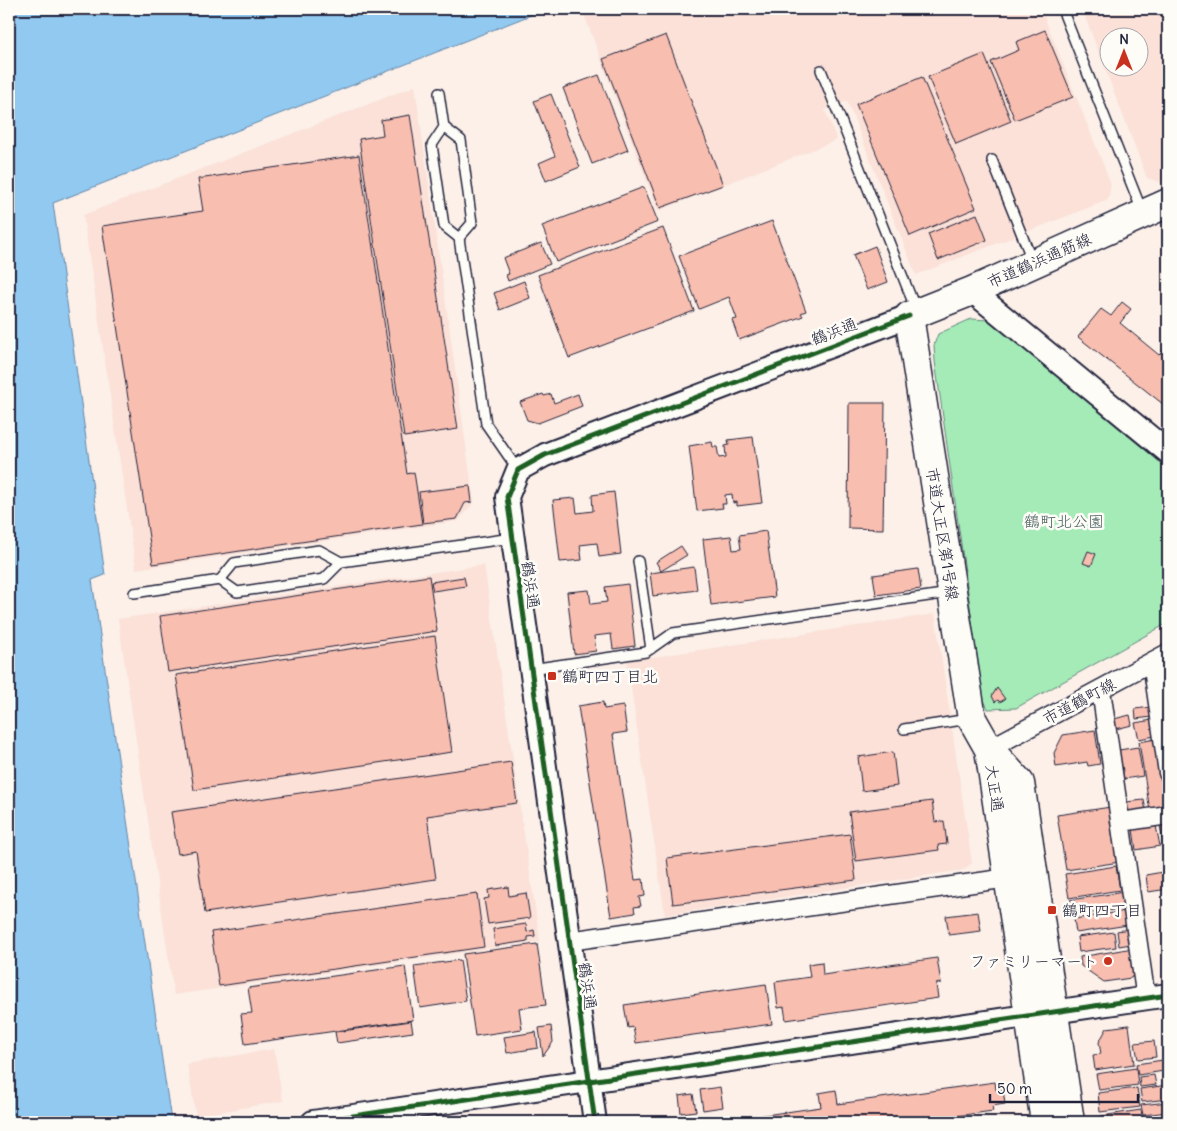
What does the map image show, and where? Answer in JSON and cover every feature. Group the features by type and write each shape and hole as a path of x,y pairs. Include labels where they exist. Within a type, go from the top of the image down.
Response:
{"main road":[{"name":"市道鶴浜通筋線","path":"913,314 972,290 1168,203"},
{"name":"市道大正区第1号線","path":"913,314 952,593 972,719 989,749"},
{"name":"大正通","path":"989,749 1008,878 1070,1122"},
{"name":"大正通","path":"989,749 1020,783 1042,1014 1045,1122"}],"street":[{"path":"972,290 1168,452"},
{"name":"鶴浜通","path":"595,1122 506,497 518,470 546,455 913,314"},
{"name":"市道鶴町線","path":"989,749 1168,653"},
{"path":"1152,662 1168,773"},
{"path":"1101,690 1146,999"},
{"path":"1121,822 1168,815"},
{"path":"569,941 1008,878"},
{"path":"313,1122 1168,996"}],"lane":[{"path":"1062,9 1142,214"},
{"path":"821,70 913,314"},
{"path":"440,93 444,127 432,145 444,226 459,238 486,424 518,470"},
{"path":"444,127 461,140 472,223 459,238"},
{"path":"992,160 1033,263"},
{"path":"134,592 220,580 234,563 319,550 341,562 512,538"},
{"path":"220,580 237,592 324,580 341,562"},
{"path":"638,562 652,648"},
{"path":"530,669 646,652 672,634 952,593"},
{"path":"904,729 972,719"}],"shaded area":[{"path":"582,9 1041,9 1111,184 1108,200 916,275 847,101 825,110 837,140 658,211"},
{"path":"1082,9 1168,9 1168,179 1160,182 1147,178 1109,78 1150,78 1150,28 1100,28 1100,56"},
{"path":"415,86 474,502 458,521 136,569 83,215"},
{"path":"484,565 540,941 174,995 118,619"},
{"path":"935,614 972,863 964,870 665,915 627,661"},
{"path":"274,1049 283,1101 196,1116 187,1064"},
{"path":"545,1115 553,1122 486,1122"}],"green space":[{"name":"鶴町北公園","path":"971,319 989,320 1168,469 1168,623 1016,708 988,709 983,698 935,361 934,345 938,334"}],"water":[{"path":"9,9 546,9 53,203 105,575 92,580 171,1121 169,1122 9,1122"}],"building":[{"path":"1045,30 1073,97 1015,120 991,62 1019,50 1016,42"},
{"path":"666,35 723,185 660,208 603,59"},
{"path":"984,54 1011,121 956,144 928,77"},
{"path":"599,75 628,150 592,164 563,88"},
{"path":"922,77 976,208 910,236 856,104"},
{"path":"551,94 580,167 546,181 539,163 555,156 534,101"},
{"path":"410,115 458,429 404,437 359,139 383,135 381,120"},
{"path":"359,155 407,474 414,472 422,524 153,564 102,226 203,211 198,179"},
{"path":"644,187 658,222 556,262 542,226"},
{"path":"977,214 987,240 938,260 928,234"},
{"path":"772,221 806,311 801,313 803,316 739,340 732,320 737,319 729,297 699,309 679,256"},
{"path":"663,228 694,311 569,358 538,275"},
{"path":"541,243 550,264 508,281 506,275 509,274 503,258"},
{"path":"875,246 888,282 867,290 853,255"},
{"path":"524,281 530,298 500,310 494,293"},
{"path":"1122,302 1131,309 1120,323 1159,355 1168,345 1168,408 1078,337 1101,309 1111,316"},
{"path":"543,394 544,396 551,394 554,403 578,394 582,406 538,423 527,420 520,402"},
{"path":"849,403 885,403 883,529 848,528"},
{"path":"753,437 762,503 737,506 737,502 733,503 732,494 725,495 726,504 722,504 723,508 697,511 689,446 712,442 713,447 717,447 719,458 726,457 725,446 729,445 728,440"},
{"path":"470,486 472,502 465,503 457,519 423,523 419,492"},
{"path":"614,492 621,554 599,557 597,543 580,545 582,560 560,562 553,500 575,498 577,513 593,511 592,495"},
{"path":"766,531 775,597 711,605 703,539 731,536 733,550 741,549 739,535"},
{"path":"681,546 687,555 661,571 656,562"},
{"path":"1088,551 1096,554 1091,566 1083,563"},
{"path":"694,567 697,590 653,596 650,573"},
{"path":"918,569 921,589 876,595 873,575"},
{"path":"429,576 437,631 168,672 160,616"},
{"path":"464,577 466,586 433,591 431,582"},
{"path":"628,584 635,646 613,649 611,634 594,636 596,651 574,654 567,592 589,590 591,604 607,602 605,587"},
{"path":"435,636 452,752 194,790 176,675"},
{"path":"1168,679 1168,702 1166,702 1163,682"},
{"path":"997,688 1005,699 1000,702 998,700 995,702 992,696"},
{"path":"603,702 604,709 623,706 627,732 613,734 635,880 643,879 645,896 639,897 641,906 634,907 635,913 611,917 578,706"},
{"path":"1151,707 1152,717 1136,719 1135,709"},
{"path":"1130,715 1132,725 1116,729 1114,719"},
{"path":"1152,720 1155,736 1139,739 1135,723"},
{"path":"1095,730 1100,764 1088,766 1087,762 1056,767 1054,753 1063,735"},
{"path":"1156,739 1165,803 1160,809 1150,811 1139,742"},
{"path":"1138,747 1143,776 1124,779 1119,750"},
{"path":"893,752 897,786 862,791 858,757"},
{"path":"511,762 517,803 427,816 436,879 205,913 196,851 178,854 171,812"},
{"path":"1144,800 1146,811 1135,813 1127,809 1126,802"},
{"path":"932,801 935,822 944,821 947,844 938,845 939,850 856,861 849,812"},
{"path":"1111,807 1120,862 1066,870 1057,815"},
{"path":"1168,823 1168,842 1163,843 1160,825"},
{"path":"1156,826 1160,846 1136,850 1133,829"},
{"path":"850,834 856,880 673,904 667,858"},
{"path":"1116,866 1120,890 1069,898 1065,874"},
{"path":"1168,871 1168,889 1148,892 1146,875"},
{"path":"508,887 509,896 526,893 530,918 488,924 484,899 489,898 488,890"},
{"path":"1124,892 1126,908 1073,916 1070,900"},
{"path":"477,894 484,947 219,986 211,932"},
{"path":"1126,911 1128,925 1076,933 1074,919"},
{"path":"978,912 981,931 949,935 946,916"},
{"path":"526,924 527,932 534,930 535,936 528,937 528,941 495,946 493,929"},
{"path":"1129,929 1131,944 1119,946 1117,931"},
{"path":"1114,932 1116,947 1079,952 1077,937"},
{"path":"1164,936 1168,936 1168,963"},
{"path":"537,944 546,1005 519,1008 522,1029 475,1036 463,954"},
{"name":"ファミリーマート","path":"1133,948 1136,970 1131,978 1104,982 1081,966 1080,957"},
{"path":"937,958 941,983 936,984 938,998 786,1020 784,1007 778,1008 775,982 810,977 808,964 822,962 823,975"},
{"path":"460,960 466,1001 420,1008 414,966"},
{"path":"405,966 413,1020 245,1044 241,1014 252,1013 248,988"},
{"path":"766,984 772,1024 636,1043 633,1027 628,1028 624,1005"},
{"path":"411,1021 413,1032 337,1043 335,1032"},
{"path":"1129,1025 1134,1064 1095,1070 1093,1055 1101,1054 1099,1042 1107,1028"},
{"path":"551,1026 553,1042 543,1056 539,1028"},
{"path":"536,1032 538,1048 507,1053 504,1037"},
{"path":"1154,1041 1156,1057 1138,1059 1135,1043"},
{"path":"1163,1060 1164,1071 1138,1075 1136,1064"},
{"path":"1136,1068 1138,1085 1099,1090 1096,1074"},
{"path":"1154,1075 1156,1085 1140,1087 1139,1077"},
{"path":"995,1082 996,1090 1003,1089 1005,1104 992,1106 993,1111 912,1122 716,1122 821,1107 819,1093 836,1090 838,1104"},
{"path":"1168,1085 1168,1099 1142,1102 1140,1089"},
{"path":"720,1087 723,1107 703,1110 700,1090"},
{"path":"1137,1088 1140,1107 1100,1112 1098,1093"},
{"path":"693,1094 696,1111 681,1113 679,1096"},
{"path":"1168,1102 1168,1112 1143,1115 1141,1105"},
{"path":"1141,1110 1143,1122 1102,1122 1101,1116"},
{"path":"1168,1115 1168,1122 1145,1122 1144,1118"}],"cycle path":[{"path":"595,1122 507,497 518,470 545,455 909,316"},
{"path":"313,1122 1168,995"}],"place":[{"name":"鶴町四丁目北","path":"552,676"},
{"name":"鶴町四丁目","path":"1052,910"},
{"name":"ファミリーマート","path":"1108,961"}]}
